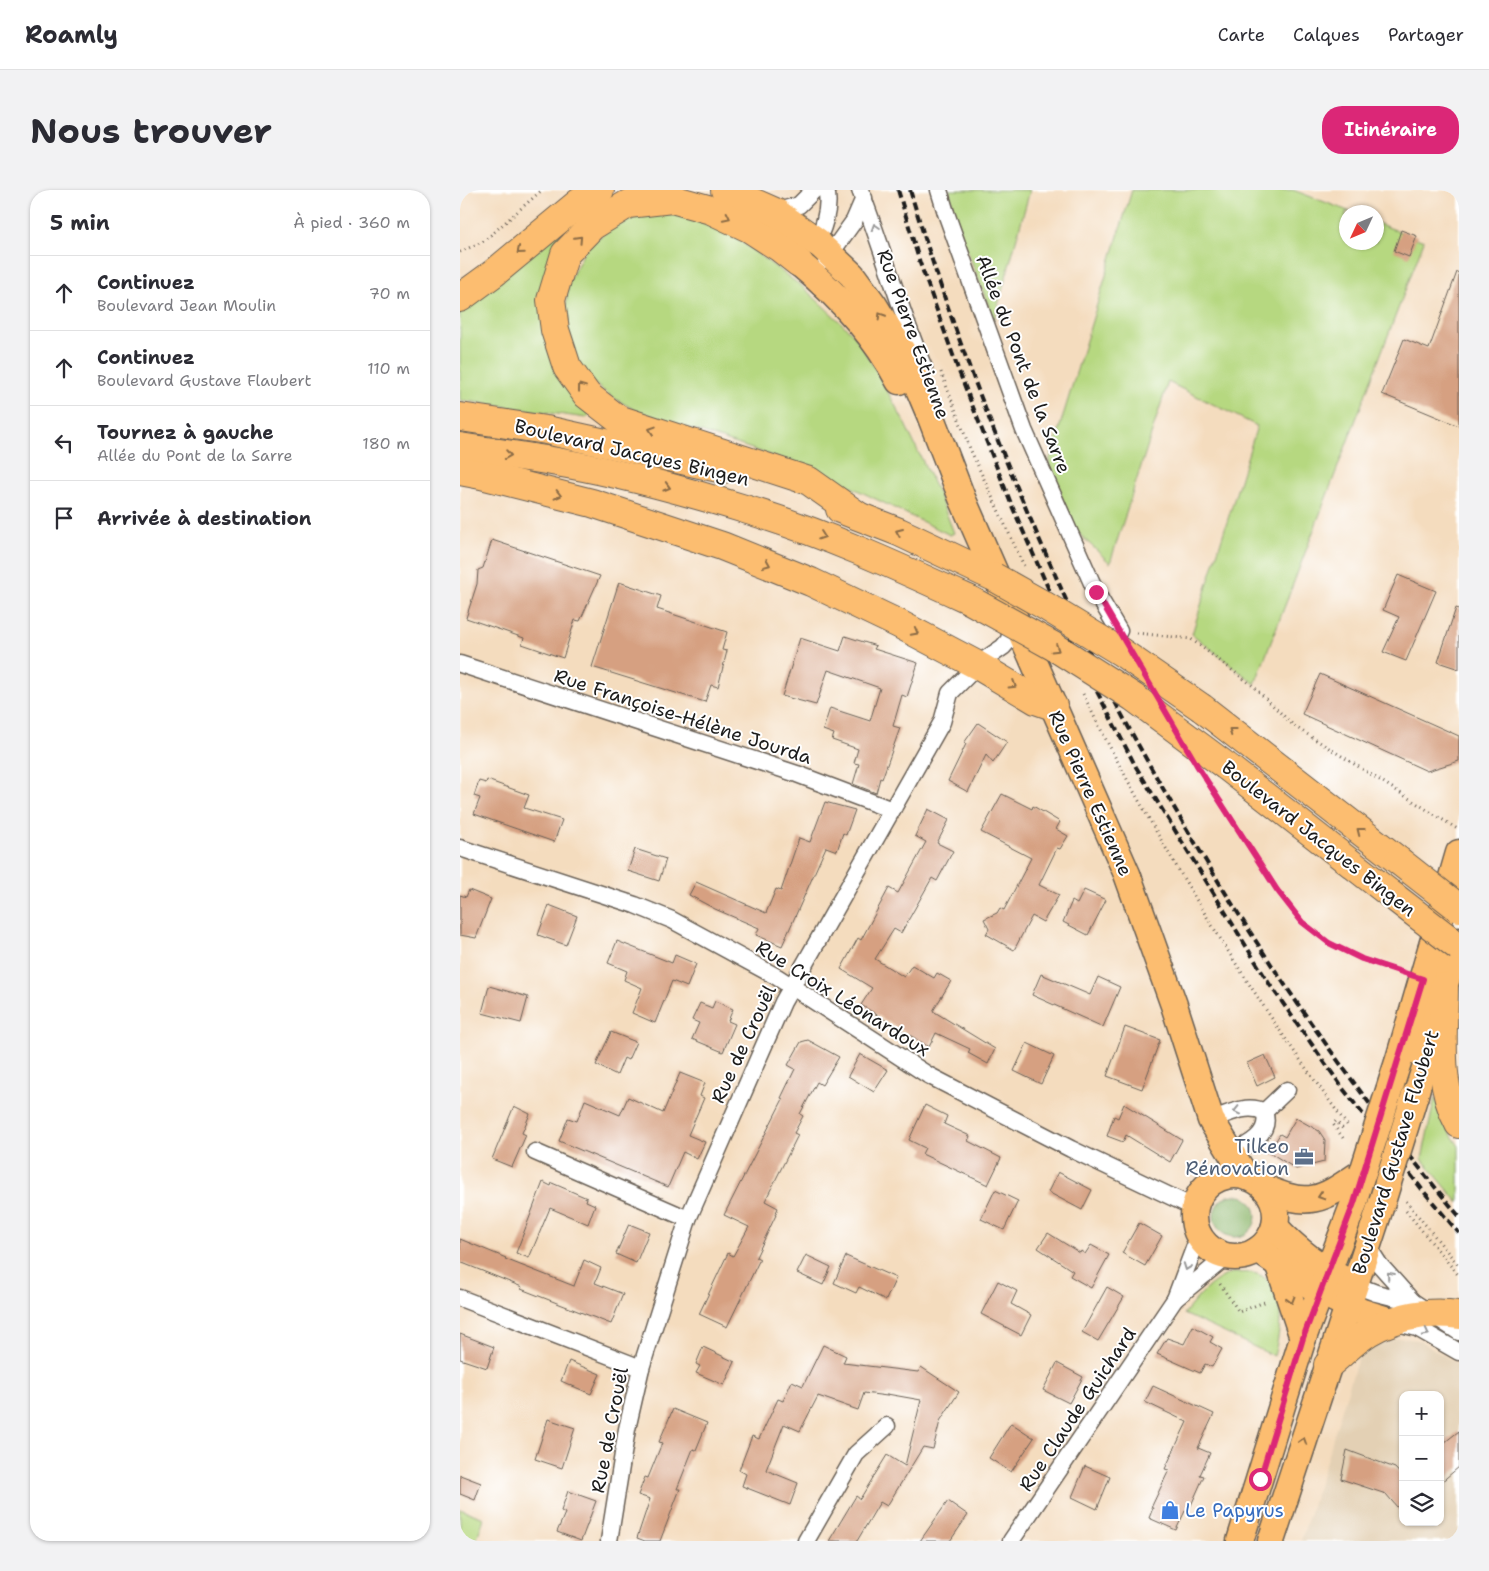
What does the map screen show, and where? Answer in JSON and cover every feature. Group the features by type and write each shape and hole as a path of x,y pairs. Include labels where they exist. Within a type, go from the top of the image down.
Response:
{"highway":[{"path":"460,298 494,273 581,201 600,190"},
{"path":"725,190 775,212 824,248"},
{"path":"806,269 780,248 749,228 711,210 672,199 628,204 592,226 566,254 551,300 555,330 566,367 587,395 618,419 809,481 857,515"},
{"name":"Boulevard Jacques Bingen","path":"460,418 546,430 734,472 857,515 941,551 1042,604 1121,652 1202,708 1459,908"},
{"name":"Boulevard Jacques Bingen","path":"460,447 569,464 659,484 749,510 834,540 896,566 968,600 1053,646 1125,692 1217,775 1389,893 1459,947"},
{"path":"460,471 481,474 592,503 722,546 811,582 899,624 977,664 1036,700 1053,706"},
{"path":"1434,983 1443,1075 1455,1118 1459,1124"},
{"path":"1328,1365 1358,1339 1391,1321 1422,1308 1459,1315"}],"main road":[{"name":"Rue Pierre Estienne","path":"824,248 852,275 874,304 908,364 952,472 1127,874 1174,1005 1211,1120 1231,1152 1256,1182"},
{"name":"Rue Pierre Estienne","path":"806,269 858,318 891,364 934,450 952,472"},
{"name":"Boulevard Gustave Flaubert","path":"1272,1541 1368,1247 1394,1201 1459,853"},
{"name":"Boulevard Gustave Flaubert","path":"1240,1541 1303,1338 1354,1203 1399,1059 1434,983 1459,941"},
{"name":"Rue Pierre Estienne","path":"1211,1120 1214,1181"},
{"path":"1363,1172 1334,1191 1314,1199 1300,1201 1283,1197 1256,1182 1236,1175 1224,1176 1205,1188 1198,1197 1194,1217 1199,1235 1222,1268 1238,1257 1248,1255 1268,1256 1352,1296 1391,1321"},
{"path":"1256,1182 1271,1196 1275,1206 1274,1227 1265,1244 1268,1256 1303,1338"},
{"path":"1274,1227 1295,1247 1324,1282"}],"street":[{"path":"775,212 799,205 814,190"},
{"name":"Rue Pierre Estienne","path":"824,248 828,209 826,190"},
{"name":"Allée du Pont de la Sarre","path":"939,190 1024,430 1096,592 1119,631"},
{"name":"Rue Pierre Estienne","path":"806,269 824,248 854,221 862,194"},
{"name":"Rue Pierre Estienne","path":"862,194 909,332 954,440 952,472"},
{"name":"Rue de Crouël","path":"609,1541 628,1429 641,1368 688,1219 749,1076 783,1002 942,722 950,693 977,664 1003,647 1009,640 1013,613"},
{"name":"Rue Françoise-Hélène Jourda","path":"460,664 797,774 892,810"},
{"name":"Rue Croix Léonardoux","path":"460,848 644,909 680,925 792,986 928,1075 1071,1149 1195,1208"},
{"path":"1264,1112 1287,1090"},
{"path":"1211,1120 1240,1110 1253,1108 1264,1112"},
{"path":"1231,1152 1245,1147 1258,1137 1265,1124 1264,1112"},
{"path":"534,1152 688,1219"},
{"name":"Rue Claude Guichard","path":"1011,1541 1175,1298 1199,1235"},
{"path":"1368,1247 1380,1264 1422,1308 1459,1332"},
{"name":"Rue Claude Guichard","path":"1175,1298 1222,1268"},
{"path":"1352,1296 1376,1293 1422,1308"},
{"path":"460,1298 641,1368"},
{"path":"1391,1321 1417,1328 1459,1352"},
{"path":"806,1541 856,1454 887,1426"}],"path":[{"path":"460,252 484,241 542,190"},
{"path":"1119,631 1191,639 1253,686 1294,726 1459,830"},
{"path":"1217,775 1277,890 1302,922 1329,943 1362,959 1434,983"},
{"path":"1343,1138 1333,1124 1336,1121 1344,1130"},
{"path":"1394,1201 1459,1266"},
{"path":"1406,1211 1459,1276"},
{"path":"1222,1268 1239,1312 1270,1300"}],"shaded area":[{"path":"1398,1338 1419,1340 1459,1365 1459,1541 1301,1541 1358,1358 1374,1345"}],"green space":[{"path":"949,190 1030,190 994,320 957,224"},
{"path":"1132,190 1293,190 1339,207 1339,250 1384,250 1384,226 1424,241 1255,684 1192,634 1257,426 1168,382 1110,563 1076,531 1048,465"},
{"path":"648,211 690,215 732,235 804,288 855,336 903,420 939,495 954,533 950,535 849,486 764,453 635,410 612,397 592,382 576,362 565,314 569,281 587,247 624,218"},
{"path":"571,219 577,227 551,263 590,414 586,418 460,400 460,309"},
{"path":"1435,1097 1446,1127 1459,1146 1459,1203 1422,1159"},
{"path":"1235,1195 1250,1201 1256,1216 1250,1231 1235,1237 1220,1231 1214,1216 1220,1201"},
{"path":"1231,1273 1258,1274 1270,1283 1276,1292 1279,1302 1280,1324 1274,1356 1184,1314 1210,1286"},
{"path":"460,1509 484,1518 476,1541 460,1541"}],"building":[{"path":"1401,230 1417,236 1409,257 1394,251"},
{"path":"1457,272 1459,273 1459,426 1382,394 1404,339 1429,349"},
{"path":"492,540 600,576 580,621 575,620 563,658 522,644 524,638 466,618 477,584 478,570 483,568"},
{"path":"1398,575 1436,591 1406,661 1383,652 1399,617 1383,610"},
{"path":"619,582 661,596 657,609 727,632 722,650 727,651 718,687 711,685 705,702 592,667"},
{"path":"1456,608 1459,609 1459,669 1438,662"},
{"path":"845,636 876,646 874,649 918,663 907,697 902,695 893,726 900,728 876,793 853,784 859,764 854,763 858,749 832,740 834,734 823,730 830,708 870,721 880,688 828,670 816,705 782,696 800,638 840,651"},
{"path":"1320,674 1459,736 1459,761 1427,771 1302,714"},
{"path":"978,723 1007,742 993,763 986,755 968,792 948,781 966,744 964,743"},
{"path":"487,780 529,795 524,808 562,820 554,842 474,814 480,798 474,796 479,781 486,783"},
{"path":"1002,794 1032,809 1033,806 1060,822 1056,829 1068,836 1060,849 1057,848 1039,885 1059,895 1043,922 1032,916 1014,950 986,934 989,929 984,919 997,913 1000,908 1004,910 1031,858 981,832"},
{"path":"825,802 855,810 846,835 843,833 837,851 826,847 782,946 756,935 759,928 715,909 689,895 696,882 766,913 776,889 781,891 799,838 810,842"},
{"path":"928,809 949,820 937,843 953,851 937,881 932,878 901,933 894,929 875,959 904,977 912,965 934,978 937,973 951,981 933,1011 995,1049 988,1064 968,1053 970,1049 936,1033 929,1047 861,1005 872,988 841,969 858,938 861,940 889,888 898,893 926,842 915,836"},
{"path":"635,849 666,859 659,881 628,871"},
{"path":"469,890 491,899 476,938 460,935 460,895 466,897"},
{"path":"1084,890 1106,900 1088,935 1063,922 1072,901 1077,904"},
{"path":"549,905 577,916 566,945 538,935"},
{"path":"617,941 672,963 675,955 696,964 687,987 672,981 655,1023 632,1013 642,988 624,980 627,971 608,963"},
{"path":"1041,974 1090,995 1098,977 1120,987 1103,1027 1032,995"},
{"path":"489,986 528,997 521,1023 482,1013"},
{"path":"715,1001 733,1009 728,1021 735,1024 723,1052 692,1039 699,1023 692,1020 700,1003 712,1008"},
{"path":"1125,1027 1160,1040 1142,1089 1107,1076"},
{"path":"611,1032 636,1042 628,1060 624,1058 617,1075 596,1065"},
{"path":"808,1040 839,1057 822,1085 817,1082 800,1114 803,1116 794,1133 798,1135 765,1201 778,1208 776,1215 756,1257 760,1259 727,1327 699,1314 728,1253 733,1256 749,1227 724,1215 783,1099 781,1098 795,1069 788,1065 801,1042"},
{"path":"1027,1043 1054,1056 1041,1084 1014,1071"},
{"path":"860,1054 888,1070 874,1092 848,1076"},
{"path":"1265,1055 1275,1077 1257,1086 1247,1063"},
{"path":"680,1073 705,1083 700,1096 704,1098 688,1135 705,1142 697,1159 683,1152 668,1187 559,1141 568,1118 577,1121 585,1100 620,1115 628,1097 663,1113"},
{"path":"1124,1104 1182,1140 1170,1162 1126,1135 1123,1142 1107,1136 1114,1116 1118,1118"},
{"path":"925,1105 947,1116 944,1124 970,1136 968,1141 1001,1158 988,1185 922,1154 925,1148 909,1140"},
{"path":"514,1106 530,1114 522,1133 526,1135 512,1167 492,1159"},
{"path":"1296,1118 1319,1131 1325,1140 1324,1162 1296,1169 1269,1152 1280,1134 1285,1137"},
{"path":"1058,1172 1092,1190 1082,1210 1048,1192"},
{"path":"543,1182 551,1186 552,1183 587,1198 586,1201 595,1205 588,1224 550,1208 529,1258 516,1253"},
{"path":"995,1190 1018,1201 1004,1230 981,1219"},
{"path":"1139,1223 1162,1236 1145,1266 1122,1253"},
{"path":"629,1224 649,1232 636,1263 616,1254"},
{"path":"1048,1233 1080,1253 1081,1251 1085,1254 1091,1245 1109,1255 1091,1288 1070,1276 1073,1271 1038,1248"},
{"path":"460,1239 574,1286 584,1260 601,1268 595,1283 623,1294 611,1324 521,1289 522,1287 460,1262"},
{"path":"806,1255 831,1267 823,1285 797,1273"},
{"path":"846,1256 896,1278 886,1300 859,1287 856,1293 834,1283"},
{"path":"998,1281 1017,1291 1011,1304 1031,1315 1021,1335 981,1314"},
{"path":"1107,1287 1124,1297 1098,1341 1082,1332"},
{"path":"1193,1326 1213,1337 1210,1342 1222,1349 1212,1367 1205,1364 1200,1373 1157,1354 1167,1338 1184,1344"},
{"path":"460,1334 494,1347 487,1368 460,1359"},
{"path":"823,1345 846,1356 843,1363 918,1372 921,1367 959,1392 940,1421 933,1449 923,1447 887,1506 880,1502 857,1541 829,1541 856,1496 860,1499 887,1455 905,1466 921,1400 887,1394 887,1396 864,1393 858,1410 818,1396 800,1431 784,1424 766,1470 798,1483 790,1505 742,1486 746,1474 739,1470 752,1436 759,1439 778,1399 783,1401 792,1381 803,1386"},
{"path":"703,1347 735,1362 724,1385 696,1373 700,1366 696,1364"},
{"path":"569,1361 600,1374 591,1394 561,1381"},
{"path":"1057,1363 1083,1377 1069,1403 1043,1390"},
{"path":"1153,1386 1214,1414 1198,1448 1210,1453 1200,1475 1204,1476 1188,1512 1185,1511 1176,1530 1149,1518 1153,1508 1151,1508 1169,1470 1165,1469 1187,1422 1145,1402"},
{"path":"673,1409 707,1423 696,1450 693,1449 677,1489 680,1489 660,1541 645,1541 637,1538 650,1499 638,1495 645,1477 648,1478 662,1443 659,1442"},
{"path":"548,1419 575,1428 562,1468 535,1459"},
{"path":"1011,1423 1034,1438 1011,1472 989,1458"},
{"path":"1459,1431 1459,1467 1444,1480 1444,1443"},
{"path":"1347,1450 1395,1468 1399,1472 1399,1509 1386,1494 1341,1479"},
{"path":"1085,1466 1110,1477 1097,1509 1072,1497"},
{"path":"460,1475 481,1483 475,1500 460,1494"},
{"path":"568,1491 596,1501 581,1541 557,1532 565,1513 561,1511"},
{"path":"948,1501 968,1515 950,1541 920,1541"}],"railway":[{"path":"898,190 920,263 958,369 1012,506 1076,651 1136,767 1270,985 1344,1090 1459,1233"},
{"path":"910,190 941,287 993,430 1080,631 1125,721 1221,886 1284,984 1351,1079 1459,1216"}],"place":[{"name":"Tilkeo Rénovation","path":"1304,1157"},
{"name":"Le Papyrus","path":"1170,1510"}],"route":[{"path":"1096,592 1198,767 1277,890 1302,922 1329,943 1362,959 1423,979 1354,1203 1303,1338 1260,1479"}]}
